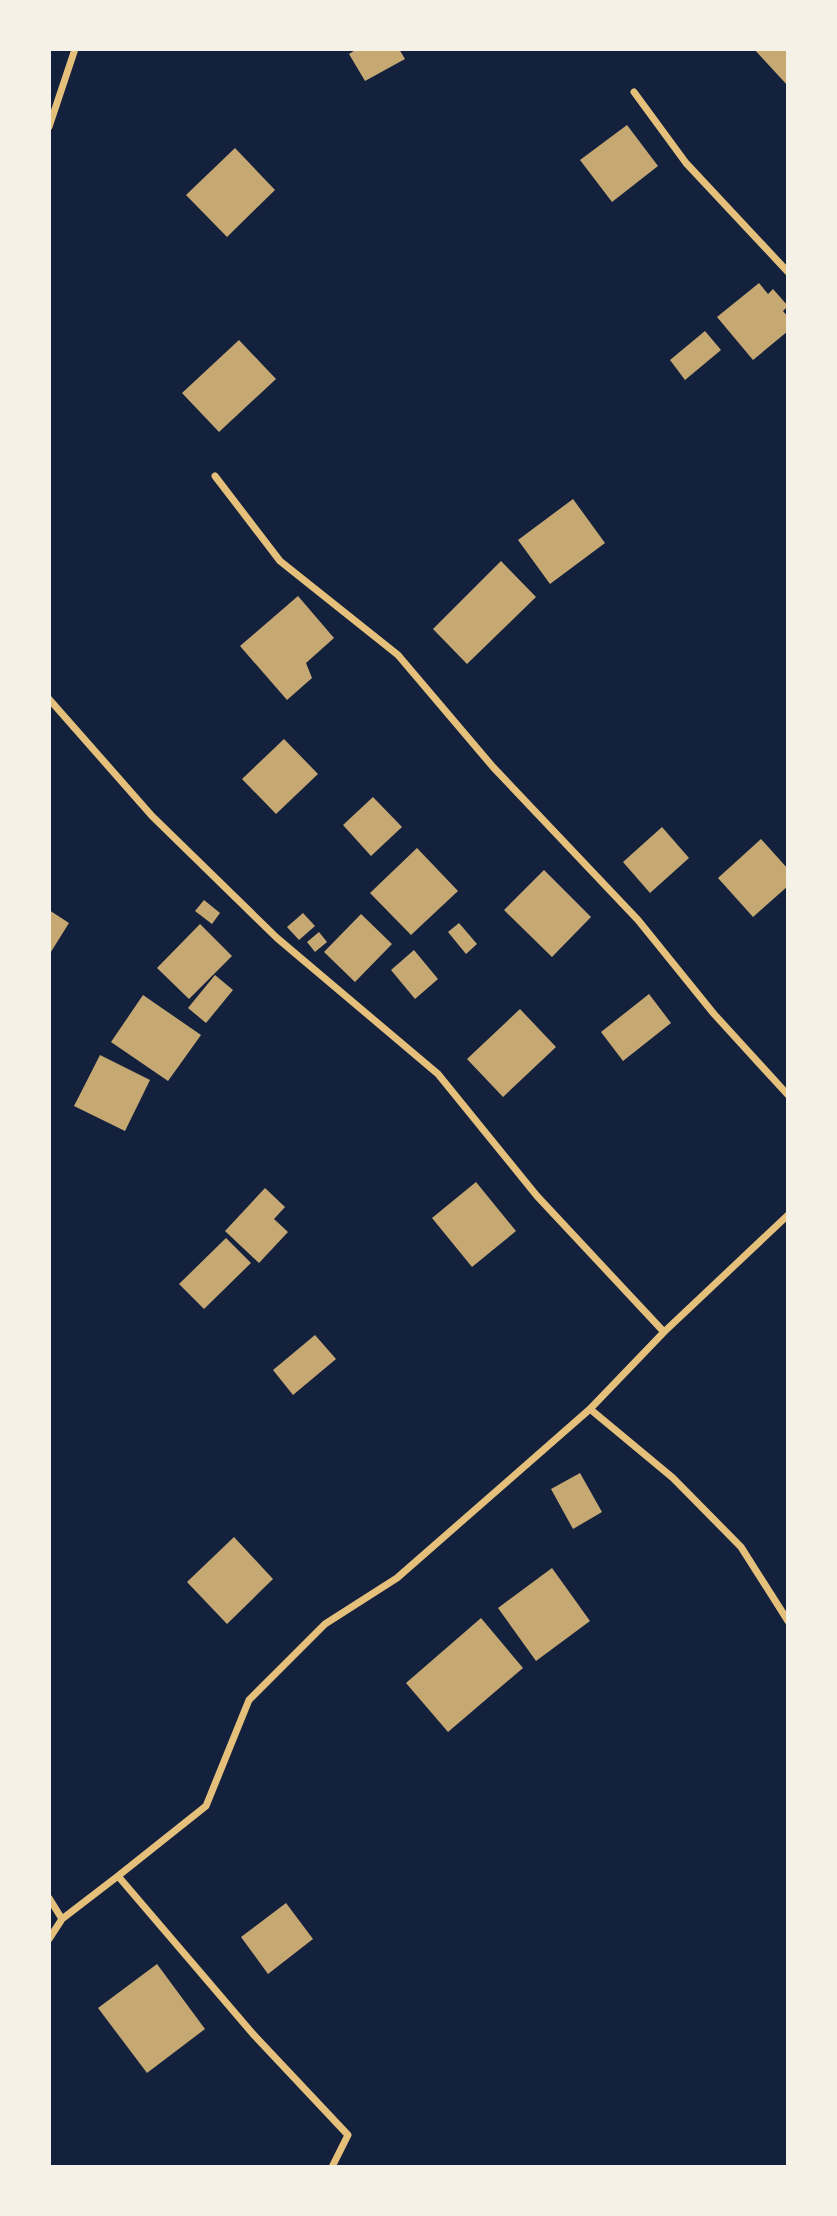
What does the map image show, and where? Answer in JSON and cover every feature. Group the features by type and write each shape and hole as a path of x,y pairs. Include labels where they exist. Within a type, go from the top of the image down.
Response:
{"street":[{"path":"49,127 75,49"},
{"path":"634,92 686,163 788,272"},
{"path":"215,476 281,561 398,655 493,767 638,920 714,1014 788,1095"},
{"path":"49,699 152,817 267,928 438,1074 537,1196 664,1332"},
{"path":"49,1940 62,1919 206,1806 249,1700 325,1624 397,1578 590,1409 664,1332 788,1215"},
{"path":"590,1409 673,1478 741,1547 788,1621"},
{"path":"118,1876 254,2034 348,2135 332,2167"},
{"path":"49,1898 62,1919"}],"building":[{"path":"357,49 399,49 405,59 365,81 349,54"},
{"path":"754,49 788,49 788,86"},
{"path":"627,125 658,166 612,202 580,160"},
{"path":"235,148 275,190 227,237 186,195"},
{"path":"759,283 768,294 773,289 788,306 783,311 788,317 788,331 753,360 717,317"},
{"path":"705,331 721,350 685,380 670,360"},
{"path":"239,340 276,379 219,432 182,393"},
{"path":"573,499 605,543 550,584 518,540"},
{"path":"501,561 536,597 467,664 433,629"},
{"path":"298,596 334,638 306,663 312,678 287,700 240,646"},
{"path":"284,739 318,774 276,814 242,779"},
{"path":"373,797 402,827 371,856 343,825"},
{"path":"662,827 689,858 650,893 623,862"},
{"path":"761,839 788,869 788,886 753,917 718,878"},
{"path":"417,848 458,891 411,935 370,893"},
{"path":"544,870 591,917 552,957 504,910"},
{"path":"204,900 220,913 212,924 195,911"},
{"path":"49,910 69,923 49,955"},
{"path":"303,913 315,926 299,940 287,927"},
{"path":"361,914 392,944 355,982 324,952"},
{"path":"459,923 477,944 466,954 448,932"},
{"path":"200,924 232,956 189,999 157,968"},
{"path":"319,932 327,942 315,952 307,942"},
{"path":"414,950 438,979 415,999 391,970"},
{"path":"215,975 233,990 206,1023 188,1008"},
{"path":"649,994 671,1023 623,1061 601,1032"},
{"path":"143,995 201,1035 168,1081 111,1042"},
{"path":"520,1009 556,1047 503,1097 467,1059"},
{"path":"100,1055 150,1080 125,1131 74,1106"},
{"path":"476,1182 516,1231 472,1267 432,1218"},
{"path":"265,1188 285,1207 274,1219 288,1232 259,1263 225,1231"},
{"path":"226,1238 251,1263 204,1309 179,1284"},
{"path":"315,1335 336,1359 293,1395 273,1370"},
{"path":"580,1473 602,1512 573,1529 551,1489"},
{"path":"234,1537 273,1579 227,1624 187,1582"},
{"path":"552,1568 590,1621 536,1661 498,1608"},
{"path":"481,1618 523,1668 448,1732 406,1683"},
{"path":"286,1903 313,1939 268,1974 241,1937"},
{"path":"157,1964 205,2029 147,2073 98,2008"}]}
